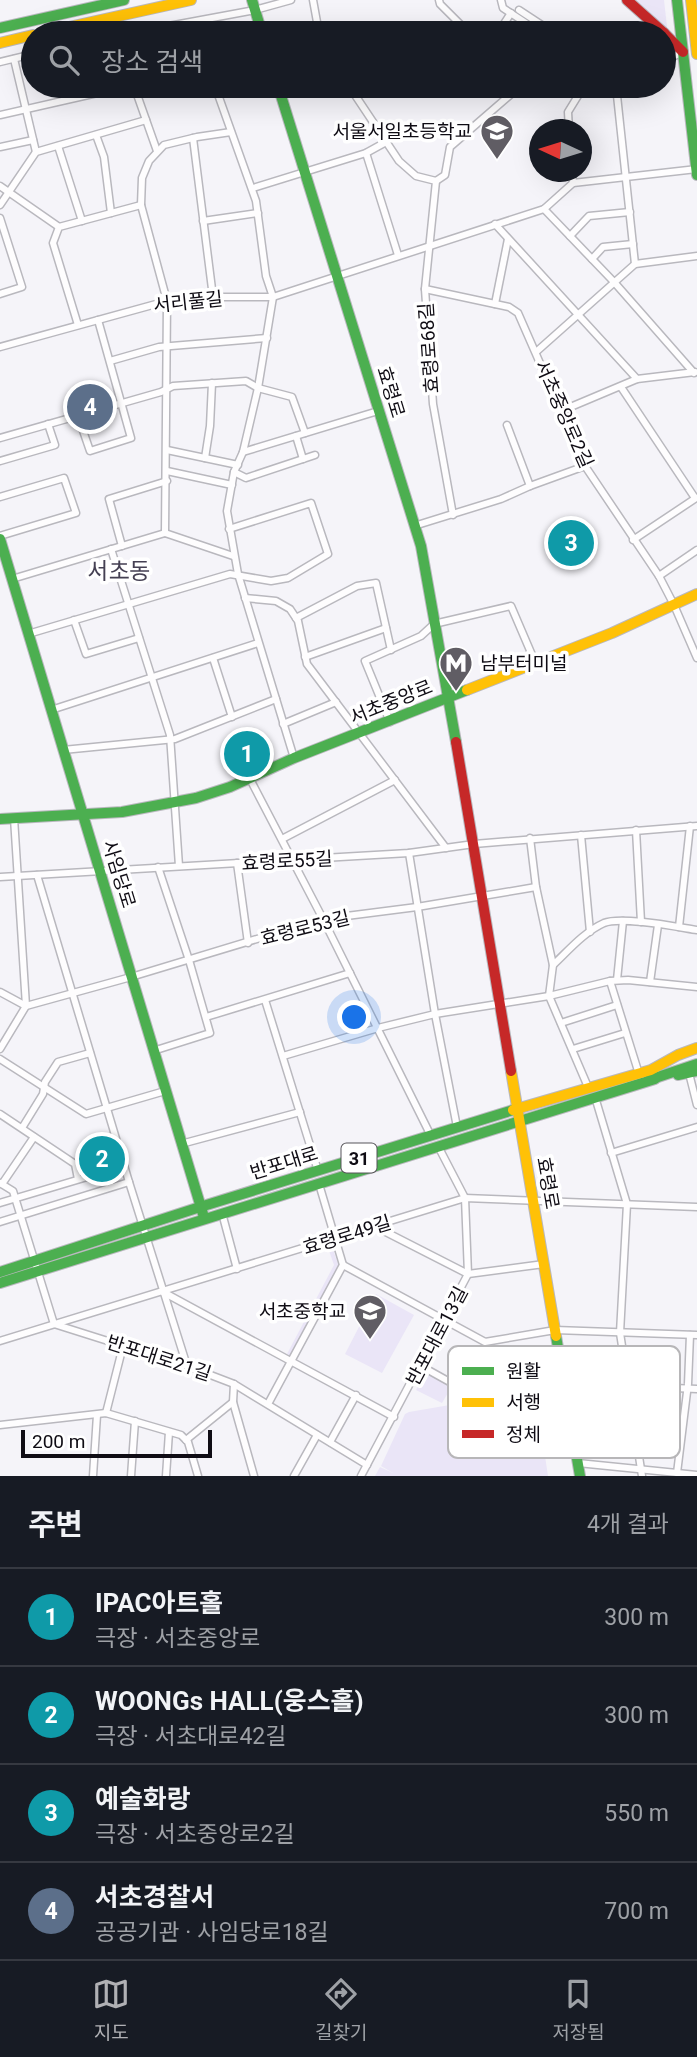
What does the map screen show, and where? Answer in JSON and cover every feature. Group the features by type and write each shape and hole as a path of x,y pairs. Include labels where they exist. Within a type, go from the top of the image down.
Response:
{"main road":[{"path":"31,21 124,0"},
{"path":"96,21 191,0"},
{"path":"627,0 651,21"},
{"path":"677,0 697,175"},
{"path":"691,0 697,54"},
{"path":"0,28 21,23"},
{"path":"0,43 21,38"},
{"path":"676,45 683,52"},
{"name":"효령로","path":"282,98 414,526 428,580 558,1346"},
{"name":"사임당로","path":"0,538 205,1218"},
{"name":"서초중앙로","path":"0,819 136,810 174,804 250,779 294,758 612,633 697,594"},
{"name":"반포대로","path":"0,1272 36,1266 146,1236 439,1148 595,1097 650,1075 678,1055 697,1048"},
{"name":"31","path":"650,1075 697,1056"},
{"name":"31","path":"650,1075 697,1064"},
{"name":"반포대로","path":"0,1283 36,1266 142,1225 588,1087 639,1074 693,1072"},
{"name":"효령로","path":"577,1458 580,1476"}],"street":[{"path":"184,21 254,5 291,0"},
{"path":"313,0 317,21"},
{"path":"439,0 457,21"},
{"path":"501,0 503,8 523,21"},
{"path":"519,10 536,21"},
{"path":"506,21 511,13"},
{"path":"676,55 683,52"},
{"path":"0,62 21,57"},
{"path":"14,59 21,91"},
{"path":"22,98 36,152"},
{"path":"0,116 76,98"},
{"path":"138,98 157,150"},
{"path":"219,98 253,188 266,276 273,297 258,388 227,511 229,529 238,574 294,758"},
{"path":"357,98 399,161 416,176 436,181"},
{"name":"효령로68길","path":"453,514 433,404 425,289 436,181 445,175 450,147 507,98"},
{"path":"568,119 568,112 577,98"},
{"path":"617,98 635,264"},
{"path":"0,205 36,152 146,120"},
{"path":"165,533 167,300 141,205 142,178 149,161 164,145 231,132"},
{"path":"96,135 104,157 111,213"},
{"path":"192,138 213,297"},
{"path":"0,147 33,140"},
{"path":"253,188 366,153 386,142"},
{"path":"58,146 82,221"},
{"path":"366,153 398,255"},
{"path":"695,372 544,209 573,183 697,169"},
{"path":"0,187 59,227 141,205"},
{"name":"서리풀길","path":"0,347 167,300 273,297 544,209"},
{"path":"570,236 589,216 630,212"},
{"path":"203,221 258,213"},
{"path":"0,218 22,287 0,294"},
{"path":"495,224 637,379"},
{"path":"59,227 53,243 78,325"},
{"path":"495,304 508,239"},
{"path":"592,259 603,247 633,244"},
{"path":"536,352 635,264 697,256"},
{"name":"서초중앙로2길","path":"425,289 509,307 518,313 585,466 659,576 697,658"},
{"path":"78,415 90,451 131,438 98,320"},
{"path":"110,361 167,347 267,338"},
{"path":"561,411 637,379 695,372"},
{"path":"0,438 173,386 246,381 258,388 292,397 304,433"},
{"path":"205,458 212,383"},
{"path":"621,387 696,498 633,540"},
{"path":"243,452 378,411"},
{"path":"0,461 54,445 48,424"},
{"path":"507,425 530,486"},
{"path":"296,436 303,459"},
{"path":"167,450 205,458 236,469 246,478 315,456"},
{"path":"414,526 501,499 585,466"},
{"path":"167,471 232,485"},
{"path":"0,497 64,478 76,513 0,538"},
{"path":"122,546 109,499 167,481"},
{"path":"28,634 230,574 271,581 288,578 328,554 311,503 229,529"},
{"path":"12,579 165,533 233,556"},
{"path":"111,549 170,740 179,866"},
{"path":"659,576 697,550"},
{"path":"296,618 357,586 376,583 391,650"},
{"path":"245,598 276,601 290,609 296,618 307,664 446,848"},
{"path":"390,722 365,661 421,636 435,624 511,606 535,662"},
{"path":"74,620 86,654 139,638"},
{"path":"305,657 386,628"},
{"path":"51,710 258,643"},
{"path":"214,658 232,716"},
{"path":"63,750 170,740 276,699"},
{"path":"284,724 336,702"},
{"path":"250,779 431,1136"},
{"path":"282,839 395,780"},
{"path":"0,1049 26,1006 14,818"},
{"path":"679,927 694,826"},
{"name":"효령로55길","path":"0,877 409,853 530,838 694,826"},
{"path":"636,830 641,922"},
{"path":"581,835 590,932"},
{"path":"530,838 536,887 553,965 549,996 588,1087"},
{"path":"409,853 457,1128"},
{"path":"237,863 248,943"},
{"path":"153,1051 210,1033 158,867"},
{"path":"37,875 187,1366"},
{"path":"482,895 536,887"},
{"name":"효령로53길","path":"26,1006 323,919 482,895"},
{"path":"623,921 614,981 617,1005 639,1074"},
{"path":"553,965 590,932 606,922 641,922 697,930"},
{"path":"650,982 658,925"},
{"path":"205,1017 350,974"},
{"path":"283,1056 435,1014 549,996 614,981 697,987"},
{"path":"0,992 26,1006"},
{"path":"265,1000 317,1171"},
{"path":"561,1023 617,1005"},
{"path":"573,1049 625,1033"},
{"path":"22,1128 43,1094 58,1062 90,1054"},
{"path":"0,1059 86,1114 165,1091"},
{"path":"693,1072 697,1105"},
{"path":"595,1097 626,1204 620,1333 622,1346"},
{"path":"181,1144 300,1112"},
{"path":"0,1114 75,1164 79,1179"},
{"path":"611,1153 697,1127"},
{"path":"34,1137 1,1183 13,1191 54,1324"},
{"name":"반포대로13길","path":"361,1476 468,1275 465,1199 439,1148"},
{"path":"0,1203 124,1166"},
{"path":"0,1222 129,1182"},
{"path":"319,1184 343,1265 485,1342 555,1330 693,1335 680,1445"},
{"name":"효령로49길","path":"0,1340 465,1199 697,1207"},
{"path":"222,1213 237,1269"},
{"path":"374,1226 468,1275 544,1264"},
{"path":"268,1405 343,1265"},
{"path":"163,1292 394,1417"},
{"name":"반포대로21길","path":"54,1324 187,1366 234,1384 367,1465"},
{"path":"106,1413 123,1346"},
{"path":"421,1366 448,1381"},
{"path":"234,1384 233,1402 254,1476"},
{"path":"680,1389 697,1389"},
{"path":"330,1442 356,1395"},
{"path":"186,1440 233,1402"},
{"path":"0,1425 106,1413 181,1435 186,1440 198,1476"},
{"path":"93,1476 97,1415"},
{"path":"131,1476 135,1422"},
{"path":"166,1476 169,1432"},
{"path":"294,1476 317,1435"},
{"path":"677,1473 679,1458"},
{"path":"578,1463 643,1473 697,1475"}],"shaded area":[{"path":"632,0 664,0 666,21 654,21"},
{"path":"331,1244 339,1267 291,1356 287,1354 334,1265 327,1245"},
{"path":"376,1294 414,1315 382,1373 345,1354"},
{"path":"426,1371 448,1384 448,1393 442,1403 416,1390"},
{"path":"448,1405 448,1458 545,1458 548,1476 375,1476 380,1467 393,1473 381,1466 405,1414"}],"traffic: fast":[{"path":"31,21 124,0"},
{"path":"252,0 258,21"},
{"path":"677,0 697,175"},
{"path":"0,28 21,23"},
{"path":"282,98 421,546 456,742"},
{"path":"0,539 203,1214"},
{"path":"0,819 122,812 196,798 230,787 294,758 467,690"},
{"path":"649,1080 697,1064"},
{"path":"678,1075 697,1071"},
{"path":"0,1283 655,1079"},
{"path":"0,1272 513,1110"},
{"path":"556,1336 558,1346"},
{"path":"577,1458 580,1476"}],"traffic: slow":[{"path":"96,21 191,0"},
{"path":"691,0 697,54"},
{"path":"0,43 21,38"},
{"path":"467,690 612,633 697,594"},
{"path":"513,1110 651,1070 697,1048"},
{"path":"511,1071 556,1336"}],"traffic: jam":[{"path":"627,0 651,21"},
{"path":"676,45 683,52"},
{"path":"456,742 511,1071"}],"place":[{"name":"서울서일초등학교","path":"497,161"},
{"name":"서초경찰서","path":"90,407"},
{"name":"예술화랑","path":"571,543"},
{"name":"남부터미널","path":"456,693"},
{"name":"IPAC아트홀","path":"247,754"},
{"name":"WOONGs HALL(웅스홀)","path":"102,1159"},
{"name":"서초중학교","path":"370,1341"}],"district":[{"name":"서초동","path":"119,571"}]}
